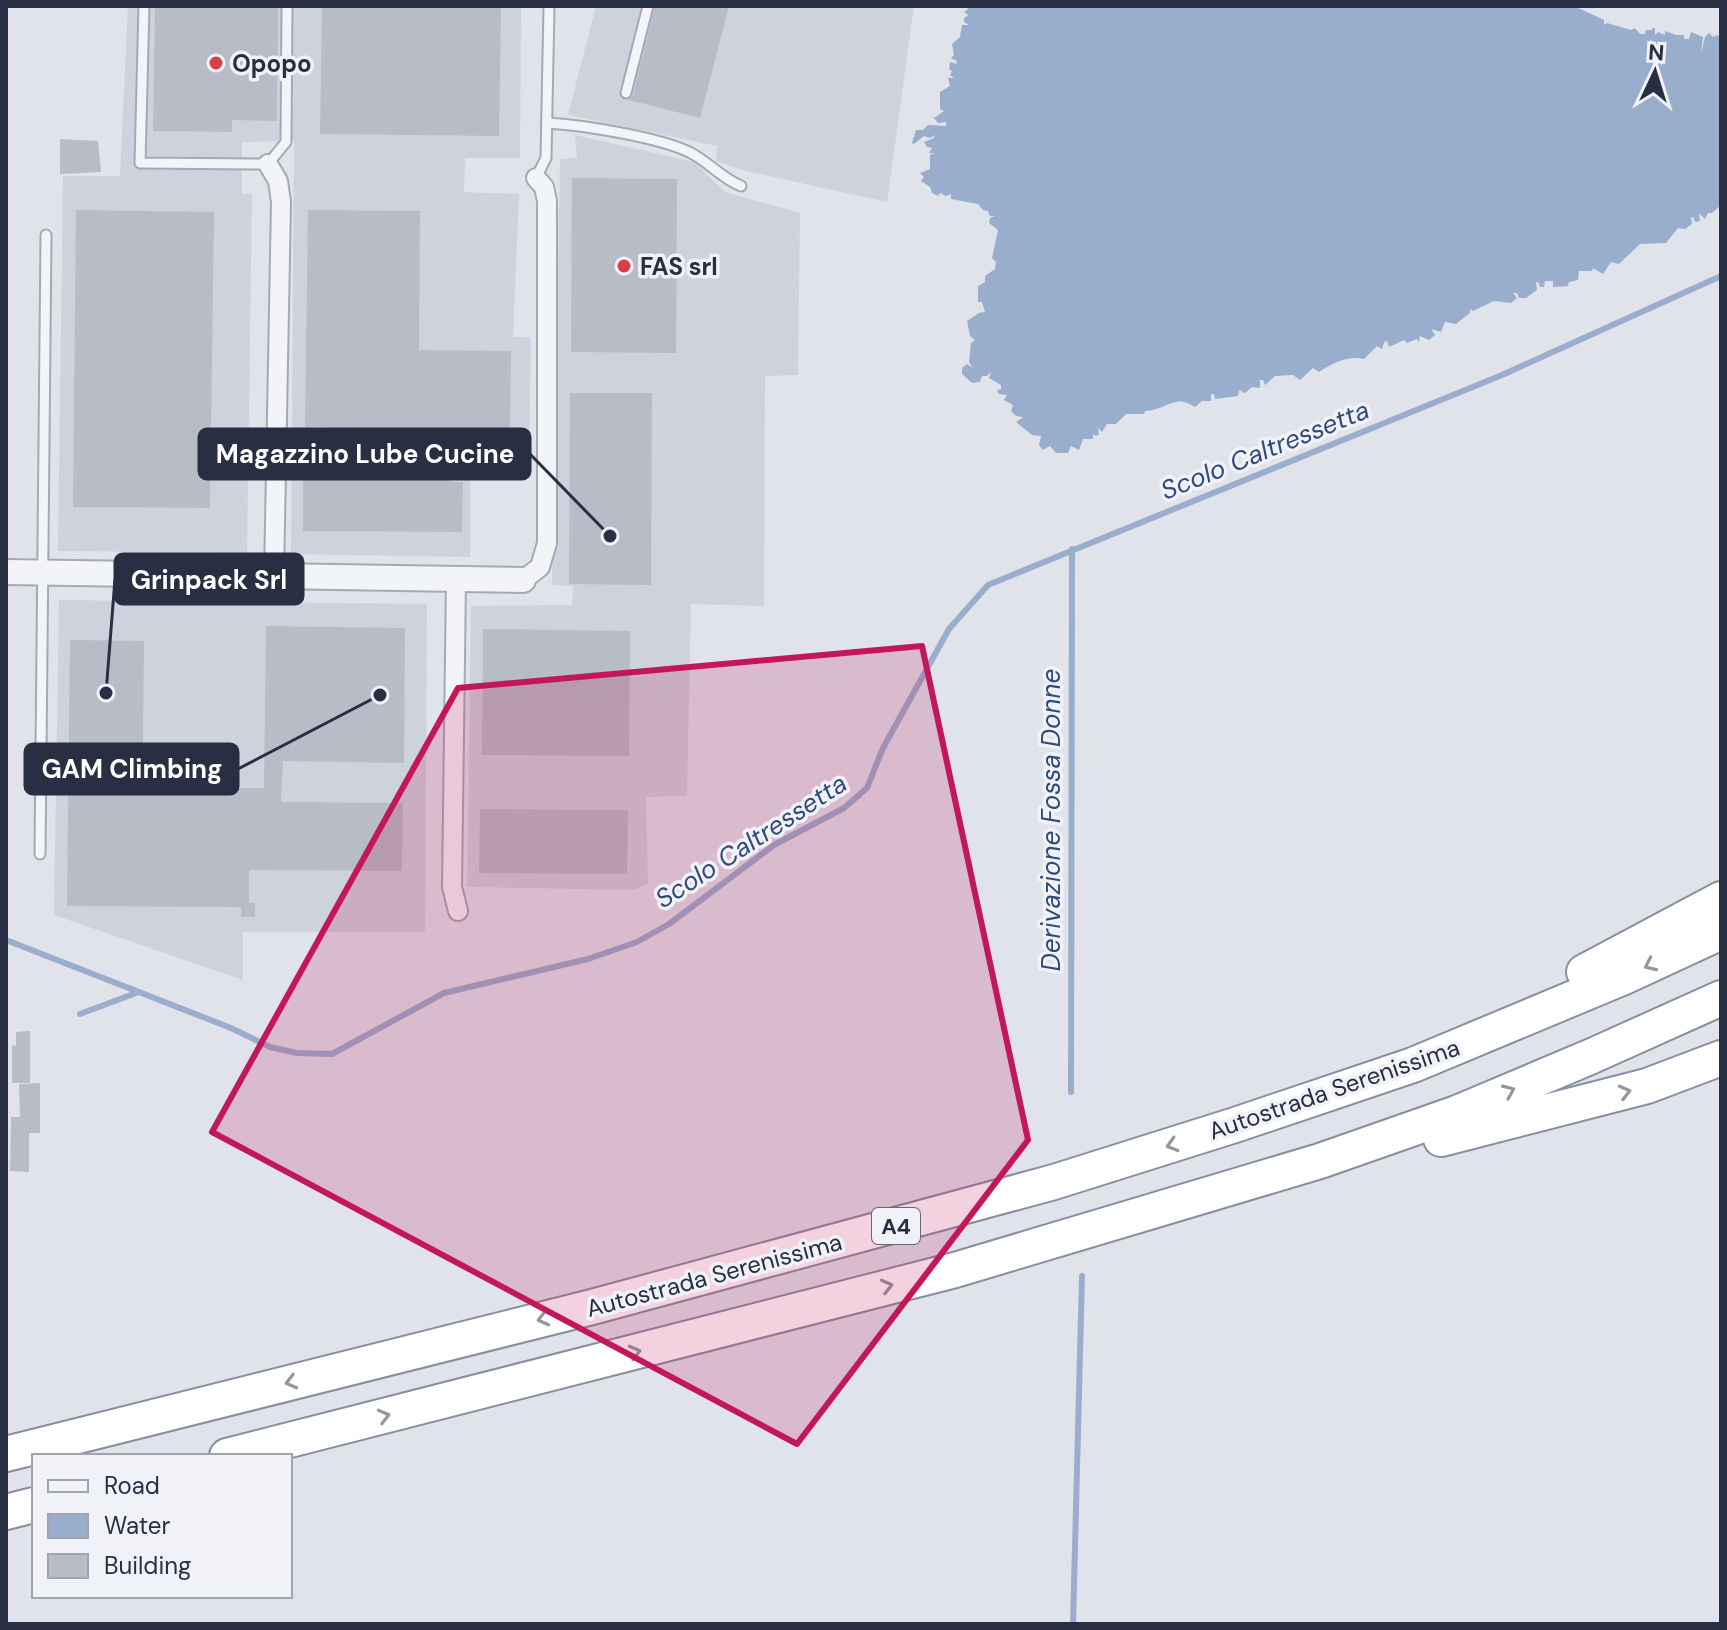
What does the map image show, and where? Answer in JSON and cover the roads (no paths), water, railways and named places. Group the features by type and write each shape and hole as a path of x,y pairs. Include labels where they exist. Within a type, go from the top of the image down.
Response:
{"highway":[{"path":"1235,1125 1366,1064 1468,1025 1572,978 1721,899"},
{"name":"Autostrada Serenissima","path":"6,1454 592,1307 1054,1182 1413,1065 1624,977 1721,932"},
{"name":"A4","path":"235,1454 955,1270 1320,1161 1457,1113 1721,998"},
{"path":"955,1270 1031,1260 1314,1182 1440,1139 1647,1086 1721,1058"},
{"path":"6,1512 32,1506"}],"street":[{"path":"268,164 278,181 281,202 274,577"},
{"path":"6,572 523,580 540,567 547,543 547,201 544,187 536,178"},
{"path":"456,580 452,887 458,911"}],"lane":[{"path":"144,6 140,163 268,164 286,142 287,6"},
{"path":"536,178 546,158 549,6"},
{"path":"626,93 648,6"},
{"path":"547,123 567,124 684,150 703,159 727,180 741,186"},
{"path":"40,854 46,235"}],"water":[{"path":"967,6 1574,6 1604,20 1604,25 1635,28 1640,34 1655,28 1655,35 1658,32 1665,35 1665,31 1689,39 1691,32 1703,37 1701,54 1705,37 1709,33 1713,37 1717,35 1721,38 1721,205 1708,213 1705,219 1699,213 1700,221 1695,222 1691,217 1692,224 1685,229 1678,228 1666,243 1640,244 1619,264 1611,262 1603,274 1593,268 1592,271 1579,271 1578,280 1569,282 1568,286 1553,287 1553,281 1545,281 1544,287 1540,287 1536,282 1537,290 1526,298 1519,298 1517,293 1513,293 1517,298 1511,303 1494,301 1473,311 1470,309 1470,313 1456,324 1445,322 1441,332 1431,329 1435,335 1429,340 1420,336 1419,342 1417,339 1407,343 1404,340 1389,347 1387,341 1382,349 1377,346 1364,359 1346,359 1319,372 1313,368 1300,380 1293,375 1275,376 1265,385 1260,380 1260,388 1252,387 1245,393 1239,390 1238,396 1215,399 1211,394 1211,401 1202,401 1195,407 1176,402 1145,411 1144,414 1126,414 1116,424 1107,424 1102,432 1098,428 1099,434 1093,434 1093,439 1083,439 1079,450 1071,446 1068,453 1056,453 1050,446 1043,450 1039,445 1041,436 1032,435 1016,422 1023,417 1011,411 1013,405 1004,400 1007,395 999,394 997,390 1001,389 1001,385 989,378 991,372 982,376 980,382 972,383 962,374 962,368 967,364 973,368 969,362 971,343 975,340 970,336 967,321 985,312 982,302 978,302 978,286 995,269 996,262 992,258 998,230 989,223 990,218 995,216 990,216 978,204 951,199 951,194 946,196 940,193 938,196 932,193 930,187 921,181 924,177 920,173 930,169 930,155 935,153 929,153 932,148 924,142 935,135 930,138 924,136 912,143 916,130 923,130 928,125 946,126 946,122 938,123 934,118 944,111 940,109 940,92 950,86 948,78 954,78 949,69 950,62 956,64 957,61 951,58 954,55 952,44 960,37 962,25 969,25 964,22 968,15 964,12"}],"waterway":[{"name":"Scolo Caltressetta","path":"6,940 231,1028 270,1047 297,1053 332,1054 444,993 588,959 637,942 669,924 774,845 844,808 867,788 883,748 949,629 988,585 1502,375 1721,276"},
{"name":"Derivazione Fossa Donne","path":"1071,1092 1072,549"},
{"path":"80,1014 136,993"},
{"name":"Derivazione Fossa Donne","path":"1073,1624 1082,1276"}],"place":[{"name":"Opopo","path":"216,63"},
{"name":"FAS srl","path":"624,266"},
{"name":"Magazzino Lube Cucine","path":"610,536"},
{"name":"Grinpack Srl","path":"106,693"},
{"name":"GAM Climbing","path":"380,695"}]}
